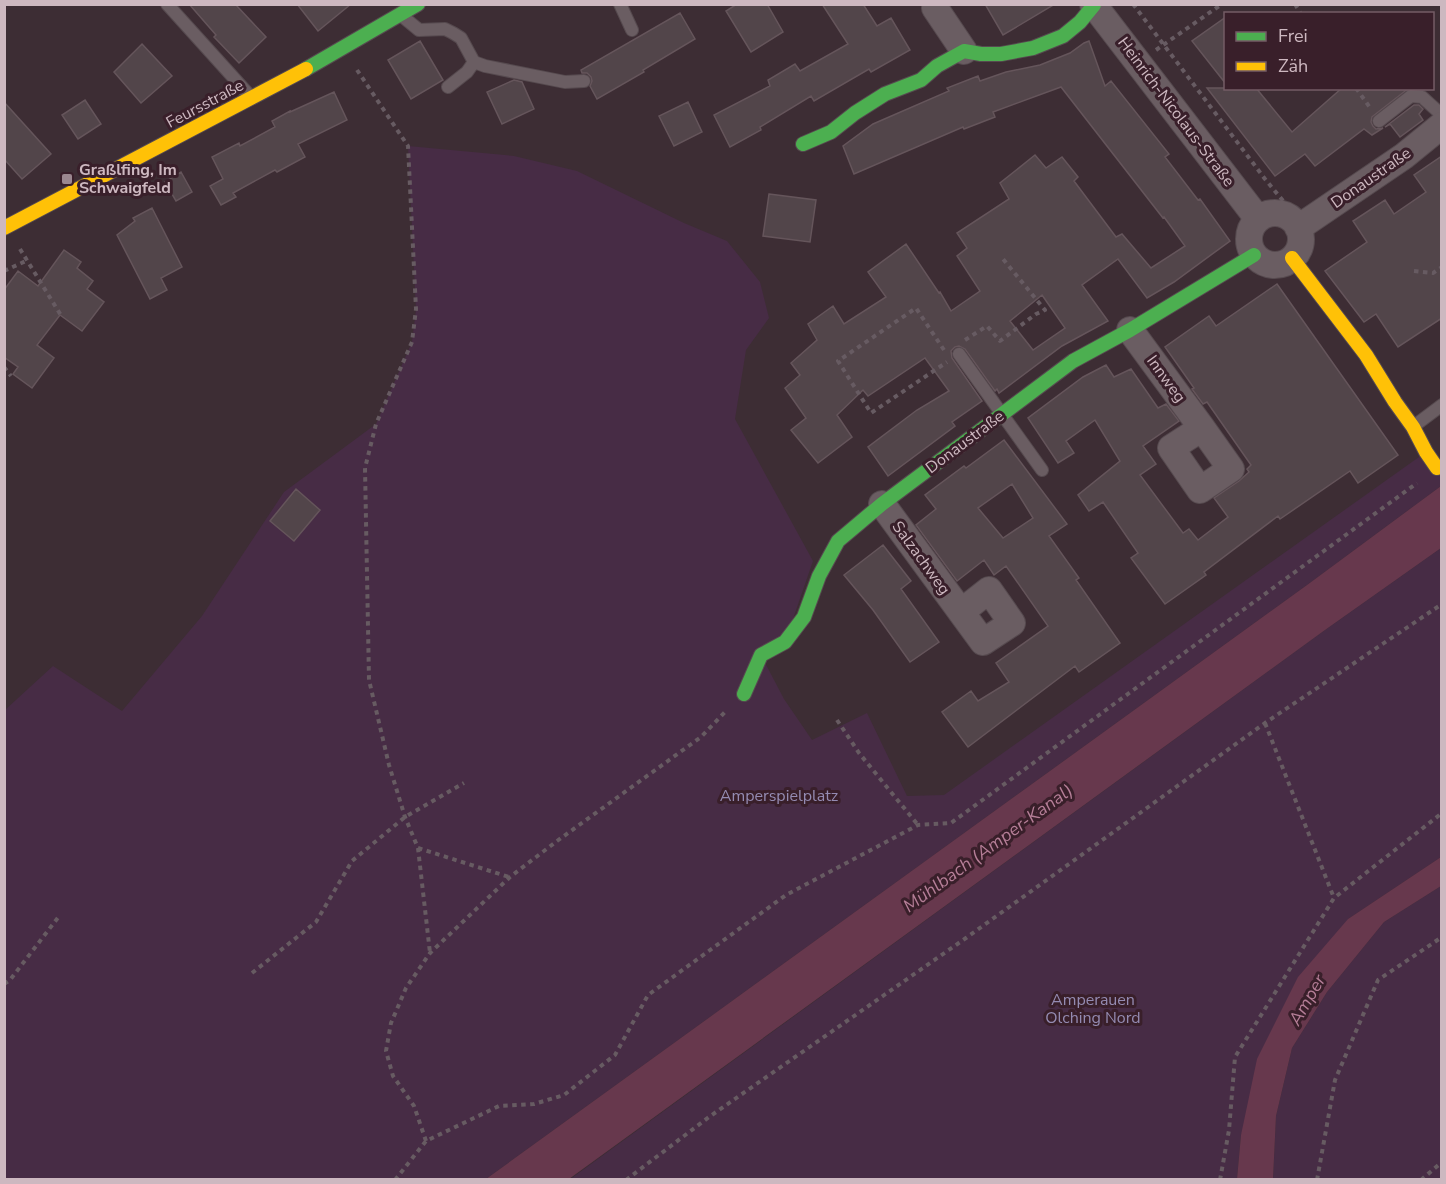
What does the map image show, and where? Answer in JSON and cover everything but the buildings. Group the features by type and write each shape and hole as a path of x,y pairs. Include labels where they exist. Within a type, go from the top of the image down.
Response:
{"street":[{"path":"803,144 831,132 885,94 921,81 937,66 964,51 1001,54 1033,48 1063,36 1080,22 1094,5"},
{"name":"Heinrich-Nicolaus-Straße","path":"1094,5 1258,219"},
{"name":"Feursstraße","path":"6,227 344,49 411,8"},
{"path":"935,8 964,51"},
{"name":"Donaustraße","path":"1301,226 1404,156 1442,125"},
{"path":"1272,213 1282,214 1301,226 1300,244 1292,258 1282,264 1272,265 1262,262 1254,255 1249,244 1249,235 1258,219 1272,213"},
{"name":"Donaustraße","path":"744,694 761,655 785,642 804,617 819,576 837,541 882,504 1072,361 1130,330 1254,255"},
{"path":"1292,258 1366,355 1437,468"},
{"name":"Innweg","path":"1130,330 1202,428"},
{"name":"Salzachweg","path":"882,504 961,612"}],"lane":[{"path":"167,4 252,98"},
{"path":"620,4 633,30"},
{"path":"411,8 419,30 445,29 453,33 461,38 474,62 565,82 584,81"},
{"path":"448,87 467,72 474,62"},
{"path":"1379,121 1411,96 1422,97 1442,115"},
{"path":"955,357 1002,414 1042,470"},
{"path":"1413,427 1442,405"}],"path":[{"path":"1133,4 1301,226"},
{"path":"1138,62 1222,4"},
{"path":"344,49 408,146 416,309 412,342 376,424 365,468 369,680 389,765 405,817 418,848 430,953"},
{"path":"6,227 62,316"},
{"path":"955,357 955,347 987,326 1000,341 1036,314 1045,310 1003,259"},
{"path":"4,271 26,261"},
{"path":"1414,271 1433,273 1442,267"},
{"path":"916,308 955,357 871,413 837,362 916,308"},
{"path":"4,367 11,376"},
{"path":"395,1179 426,1141 499,1106 534,1104 564,1095 615,1055 648,995 786,896 918,825 951,823 1437,468"},
{"path":"626,1179 709,1117 966,938 1264,723 1442,604"},
{"path":"426,1141 414,1106 393,1076 386,1051 391,1023 406,988 430,953 510,877 700,737 744,694"},
{"path":"837,720 859,753 918,825"},
{"path":"1264,723 1334,898"},
{"path":"252,972 316,922 352,861 405,817 464,783"},
{"path":"1220,1179 1229,1130 1235,1057 1334,898 1442,813"},
{"path":"418,848 510,877"},
{"path":"4,984 10,980 60,915"},
{"path":"1317,1179 1335,1080 1378,980 1442,937"},
{"path":"1421,1179 1442,1162"}],"green space":[{"name":"Amperspielplatz","path":"408,146 514,156 577,171 684,223 727,241 760,282 769,318 746,350 735,419 813,561 785,642 761,655 784,699 812,740 867,713 907,796 944,795 1426,452 1441,465 1441,486 486,1179 5,1180 5,710 53,666 122,711 202,616 284,492 376,424 412,342 416,310"},
{"name":"Amperauen Olching Nord","path":"1441,548 1441,857 1348,919 1241,1135 1237,1179 569,1180 1325,630"},
{"path":"1441,886 1441,1179 1273,1180 1276,1116 1292,1048 1327,992 1384,922"}],"water":[{"name":"Mühlbach (Amper-Kanal)","path":"1441,486 1441,548 569,1179 486,1179 1307,585"},
{"name":"Amper","path":"1441,857 1441,886 1384,922 1327,992 1292,1048 1276,1116 1273,1179 1237,1179 1241,1135 1257,1059 1298,977 1348,919"}],"traffic: fast":[{"path":"306,69 418,4"},
{"path":"803,144 831,132 885,94 921,80 937,66 964,51 1001,54 1033,48 1063,36 1080,22 1094,5"},
{"path":"744,694 761,655 785,642 804,617 819,576 838,541 882,504 1073,361 1130,330 1254,255"}],"traffic: slow":[{"path":"4,228 306,69"},
{"path":"1292,258 1366,355 1437,468"}],"place":[{"name":"Graßlfing, Im Schwaigfeld","path":"67,179"}]}
